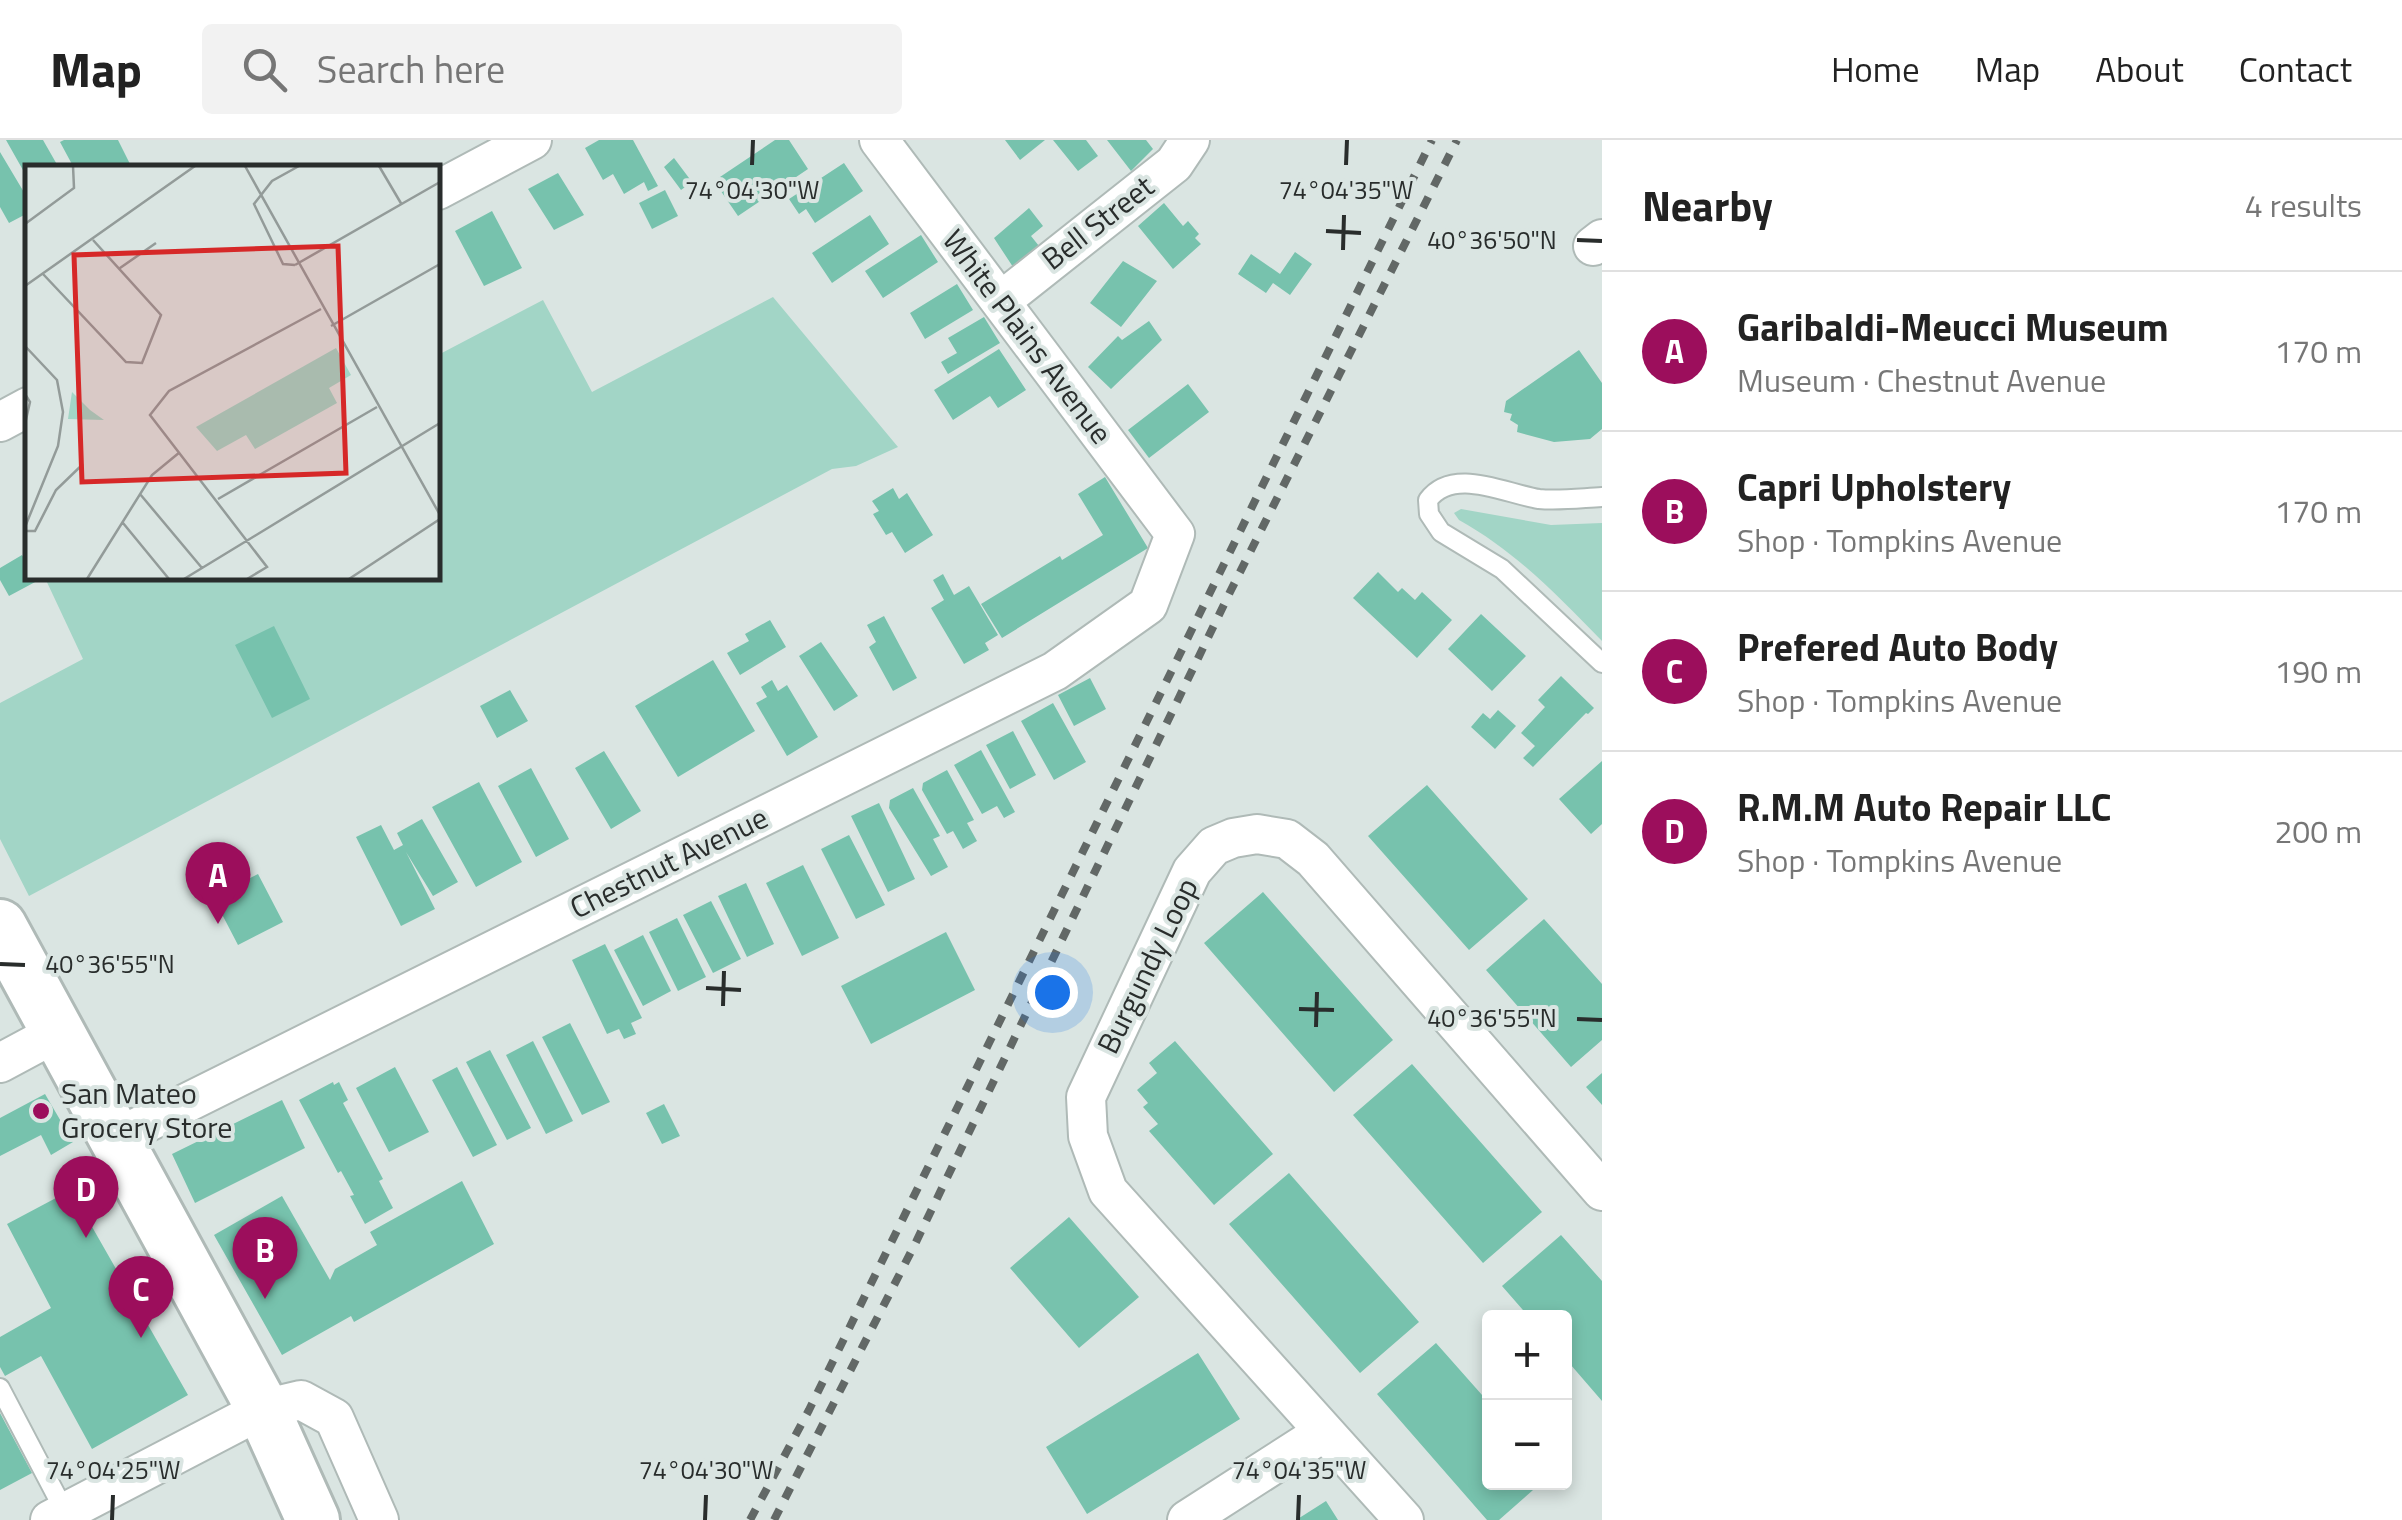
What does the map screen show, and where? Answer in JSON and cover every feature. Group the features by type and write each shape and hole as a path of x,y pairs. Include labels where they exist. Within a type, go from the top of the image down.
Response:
{"street":[{"path":"440,189 532,140"},
{"name":"White Plains Avenue","path":"879,140 1175,534"},
{"name":"Bell Street","path":"1000,301 1174,164 1190,140"},
{"path":"0,422 25,409"},
{"name":"Chestnut Avenue","path":"114,1139 1055,671 1148,605 1175,534"},
{"name":"Burgundy Loop","path":"1404,1520 1108,1191 1088,1136 1086,1097 1192,872 1214,846 1234,838 1257,834 1287,839 1312,859 1602,1191"},
{"path":"0,926 262,1409 313,1520"},
{"path":"0,1062 56,1033"},
{"path":"57,1516 262,1409 301,1400 334,1418 380,1520"},
{"path":"1187,1520 1324,1432"}],"lane":[{"path":"1602,497 1541,499 1460,484 1443,486 1428,500 1429,514 1441,532 1502,570 1602,663"},
{"path":"0,1388 57,1516"}],"green space":[{"path":"773,297 898,447 856,466 832,469 29,896 0,839 0,703 83,659 46,580 440,580 440,354 543,300 592,392"},
{"path":"1461,509 1551,525 1602,523 1602,641 1517,560 1459,520 1454,513"}],"building":[{"path":"6,140 43,140 57,165 25,165 25,174"},
{"path":"118,140 130,165 72,165 60,142"},
{"path":"599,140 633,140 658,186 648,191 644,182 624,194 613,174 603,180 585,148"},
{"path":"775,140 789,140 808,169 738,216 714,181"},
{"path":"1005,140 1045,140 1020,160"},
{"path":"1053,140 1086,140 1098,156 1078,171"},
{"path":"1107,140 1146,140 1153,149 1131,171"},
{"path":"0,152 25,194 25,215 9,223 0,207"},
{"path":"674,158 692,182 681,190 664,167"},
{"path":"844,163 863,191 815,223 806,209 799,214 789,199"},
{"path":"558,173 584,215 554,230 528,189"},
{"path":"665,190 678,216 652,229 639,203"},
{"path":"1164,203 1183,226 1188,221 1199,234 1195,238 1201,244 1173,269 1138,226"},
{"path":"1029,208 1043,226 1031,236 1039,246 1013,267 994,238"},
{"path":"492,211 522,268 484,286 455,231"},
{"path":"870,215 889,244 832,283 812,253"},
{"path":"921,235 938,262 883,298 865,271"},
{"path":"1295,252 1312,264 1290,295 1273,283 1266,293 1238,274 1251,254 1280,274"},
{"path":"1123,261 1157,281 1121,327 1090,303"},
{"path":"957,284 973,310 925,339 910,313"},
{"path":"984,317 1000,343 948,374 941,362 957,353 948,338"},
{"path":"1149,321 1162,340 1111,389 1088,367 1118,336 1122,340"},
{"path":"999,349 1026,390 998,408 990,396 953,420 934,390"},
{"path":"1579,350 1602,383 1602,429 1590,439 1554,442 1517,432 1518,425 1510,420 1512,414 1504,412 1506,401"},
{"path":"1188,384 1209,412 1149,458 1128,430"},
{"path":"1105,477 1148,548 1002,638 981,604 1103,535 1078,494"},
{"path":"893,488 899,499 907,493 933,535 905,553 892,532 886,535 873,514 879,511 872,501"},
{"path":"22,555 25,580 37,581 9,596 0,580 0,568"},
{"path":"1378,572 1398,592 1402,588 1415,600 1422,592 1452,620 1417,658 1353,598"},
{"path":"943,574 954,595 969,586 998,635 985,643 989,650 964,664 931,608 944,600 933,580"},
{"path":"1481,614 1526,656 1492,691 1448,649"},
{"path":"884,616 917,678 893,691 869,647 876,642 867,625"},
{"path":"770,620 786,647 740,675 727,653 749,641 745,634"},
{"path":"274,626 310,699 272,718 235,645"},
{"path":"821,642 858,696 834,711 799,656"},
{"path":"713,660 755,731 678,777 635,706"},
{"path":"1561,676 1594,708 1533,767 1523,758 1535,746 1521,733 1545,707 1538,700"},
{"path":"1090,678 1106,709 1074,726 1058,695"},
{"path":"772,680 778,691 787,685 818,737 787,756 756,703 767,697 761,687"},
{"path":"510,690 528,721 497,738 480,706"},
{"path":"1053,703 1086,762 1054,780 1021,721"},
{"path":"1498,710 1516,726 1495,749 1471,727 1483,713 1490,719"},
{"path":"1013,731 1036,775 1010,789 986,745"},
{"path":"981,750 1015,812 1004,818 997,806 982,814 954,765"},
{"path":"604,751 641,811 611,829 575,768"},
{"path":"1602,761 1602,824 1591,834 1559,799"},
{"path":"531,768 569,839 536,857 498,786"},
{"path":"947,770 974,820 967,823 977,841 963,849 953,831 947,834 922,790 923,783"},
{"path":"479,782 522,862 476,887 432,807"},
{"path":"1427,785 1528,899 1469,950 1368,836"},
{"path":"913,788 940,836 933,839 948,867 931,876 889,808 890,800"},
{"path":"879,803 915,879 888,892 851,816"},
{"path":"422,819 458,882 433,896 406,852 435,909 401,926 356,837 381,825 394,850 403,845 397,833"},
{"path":"849,835 885,905 856,919 821,849"},
{"path":"803,865 839,938 802,956 766,883"},
{"path":"258,874 283,922 238,945 213,897"},
{"path":"746,883 774,944 747,957 718,896"},
{"path":"1263,892 1393,1040 1334,1092 1204,943"},
{"path":"711,901 741,959 713,973 683,915"},
{"path":"677,918 706,977 678,991 649,932"},
{"path":"1544,919 1602,984 1602,1040 1571,1067 1486,970"},
{"path":"946,932 975,990 871,1044 841,986"},
{"path":"643,935 671,991 643,1006 614,950"},
{"path":"605,944 642,1018 631,1023 636,1034 624,1039 619,1029 607,1034 572,960"},
{"path":"570,1023 610,1102 582,1115 542,1037"},
{"path":"533,1041 573,1121 546,1134 506,1055"},
{"path":"1175,1041 1273,1154 1214,1205 1149,1131 1158,1124 1143,1107 1148,1103 1137,1090 1157,1073 1149,1063"},
{"path":"490,1050 531,1128 507,1140 466,1062"},
{"path":"1412,1064 1542,1212 1483,1263 1353,1115"},
{"path":"395,1067 429,1132 389,1152 356,1088"},
{"path":"457,1067 497,1145 473,1157 432,1080"},
{"path":"1602,1073 1602,1105 1586,1087"},
{"path":"339,1082 348,1100 343,1103 383,1179 379,1181 393,1208 365,1224 350,1196 354,1195 299,1100"},
{"path":"45,1094 73,1142 51,1155 41,1135 0,1156 0,1118"},
{"path":"282,1100 305,1148 195,1203 172,1154"},
{"path":"664,1104 680,1136 662,1144 646,1113"},
{"path":"1289,1173 1419,1322 1360,1373 1229,1224"},
{"path":"462,1181 494,1244 354,1322 351,1316 282,1355 214,1235 282,1196 330,1280 335,1269 377,1245 370,1232"},
{"path":"71,1190 188,1395 92,1449 41,1356 5,1376 0,1367 0,1337 51,1308 7,1224"},
{"path":"1069,1217 1139,1297 1079,1348 1010,1268"},
{"path":"1561,1235 1602,1281 1602,1401 1572,1366 1572,1310 1523,1310 1502,1286"},
{"path":"1436,1343 1482,1395 1482,1490 1533,1490 1499,1520 1487,1520 1377,1394"},
{"path":"1198,1353 1240,1419 1087,1514 1046,1447"},
{"path":"0,1413 32,1473 0,1490"},
{"path":"1326,1501 1338,1520 1296,1520 1304,1515"}],"railway":[{"path":"750,1520 809,1410 1432,140"},
{"path":"774,1520 915,1244 1231,590 1457,140"}],"place":[{"name":"Garibaldi-Meucci Museum","path":"218,924"},
{"name":"San Mateo Grocery Store","path":"41,1111"},
{"name":"R.M.M Auto Repair LLC","path":"86,1238"},
{"name":"Capri Upholstery","path":"265,1299"},
{"name":"Prefered Auto Body","path":"141,1338"}]}
